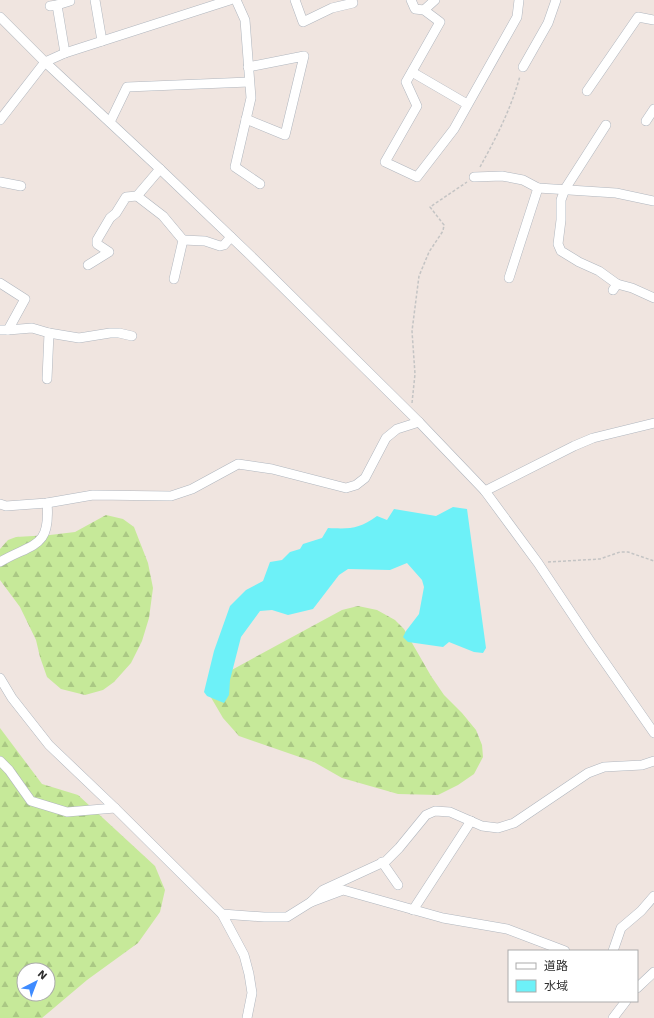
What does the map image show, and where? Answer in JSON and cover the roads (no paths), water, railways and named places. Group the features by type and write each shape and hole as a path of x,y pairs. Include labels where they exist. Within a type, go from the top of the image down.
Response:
{"street":[{"path":"65,53 54,6 70,0"},
{"path":"95,0 102,41"},
{"path":"0,120 45,62 65,53 230,0"},
{"path":"236,0 245,20 251,98 235,167 260,184"},
{"path":"295,0 302,22 332,8 353,3 352,0"},
{"path":"411,0 415,10 424,10 440,22 406,82 417,106 385,162 417,177 454,129 517,17 519,0"},
{"path":"424,10 435,0"},
{"path":"523,66 548,23 556,0"},
{"path":"0,17 45,62 232,237 419,422 485,491 538,563 654,733"},
{"path":"587,91 638,17 654,20"},
{"path":"246,119 285,135 304,56 248,67"},
{"path":"412,72 467,104"},
{"path":"110,122 127,87 249,82"},
{"path":"646,121 654,109"},
{"path":"606,124 565,190 561,200 561,220 558,244 561,251 598,271 615,287 632,288 654,298"},
{"path":"137,196 160,169"},
{"path":"474,177 502,176 523,180 538,188 616,193 654,201"},
{"path":"0,182 21,186"},
{"path":"508,278 538,188"},
{"path":"88,265 109,252 97,244 97,240 110,218 126,197 137,196 163,216 183,240 205,241 220,246 224,245 232,237"},
{"path":"174,279 183,240"},
{"path":"0,283 25,299 4,330"},
{"path":"4,330 32,328 49,333 79,338 110,333 119,333 132,336"},
{"path":"47,379 49,333"},
{"path":"0,504 6,506 47,502 94,494 171,496 192,489 238,464 272,469 346,488 356,485 365,478 386,438 397,429 419,422"},
{"path":"485,491 593,438 654,423"},
{"path":"0,562 31,548 40,540 46,529 48,518 47,502"},
{"path":"0,678 12,698 49,746 115,808 222,914 244,955 250,974 252,993 247,1018"},
{"path":"0,761 9,770 31,801 67,812 115,808"},
{"path":"311,902 323,890 386,861 399,848 426,815 435,811 450,812 482,826 498,828 514,824 588,773 604,767 642,765 654,761"},
{"path":"413,910 471,821"},
{"path":"382,862 398,885"},
{"path":"222,914 287,917 311,902 343,890 443,918 507,929 562,950"},
{"path":"612,950 621,928 641,911 654,896"},
{"path":"638,985 654,972"},
{"path":"613,1018 625,1002"}],"water":[{"path":"453,507 467,509 486,648 483,653 474,652 449,642 443,647 408,642 403,637 419,614 424,587 422,580 407,563 390,570 348,569 339,575 313,609 288,615 272,610 260,611 241,637 230,680 229,695 224,703 207,696 204,692 214,651 230,606 246,590 263,581 270,562 282,560 290,552 300,549 303,544 322,538 328,528 359,526 377,516 387,520 394,509 436,516"}]}
